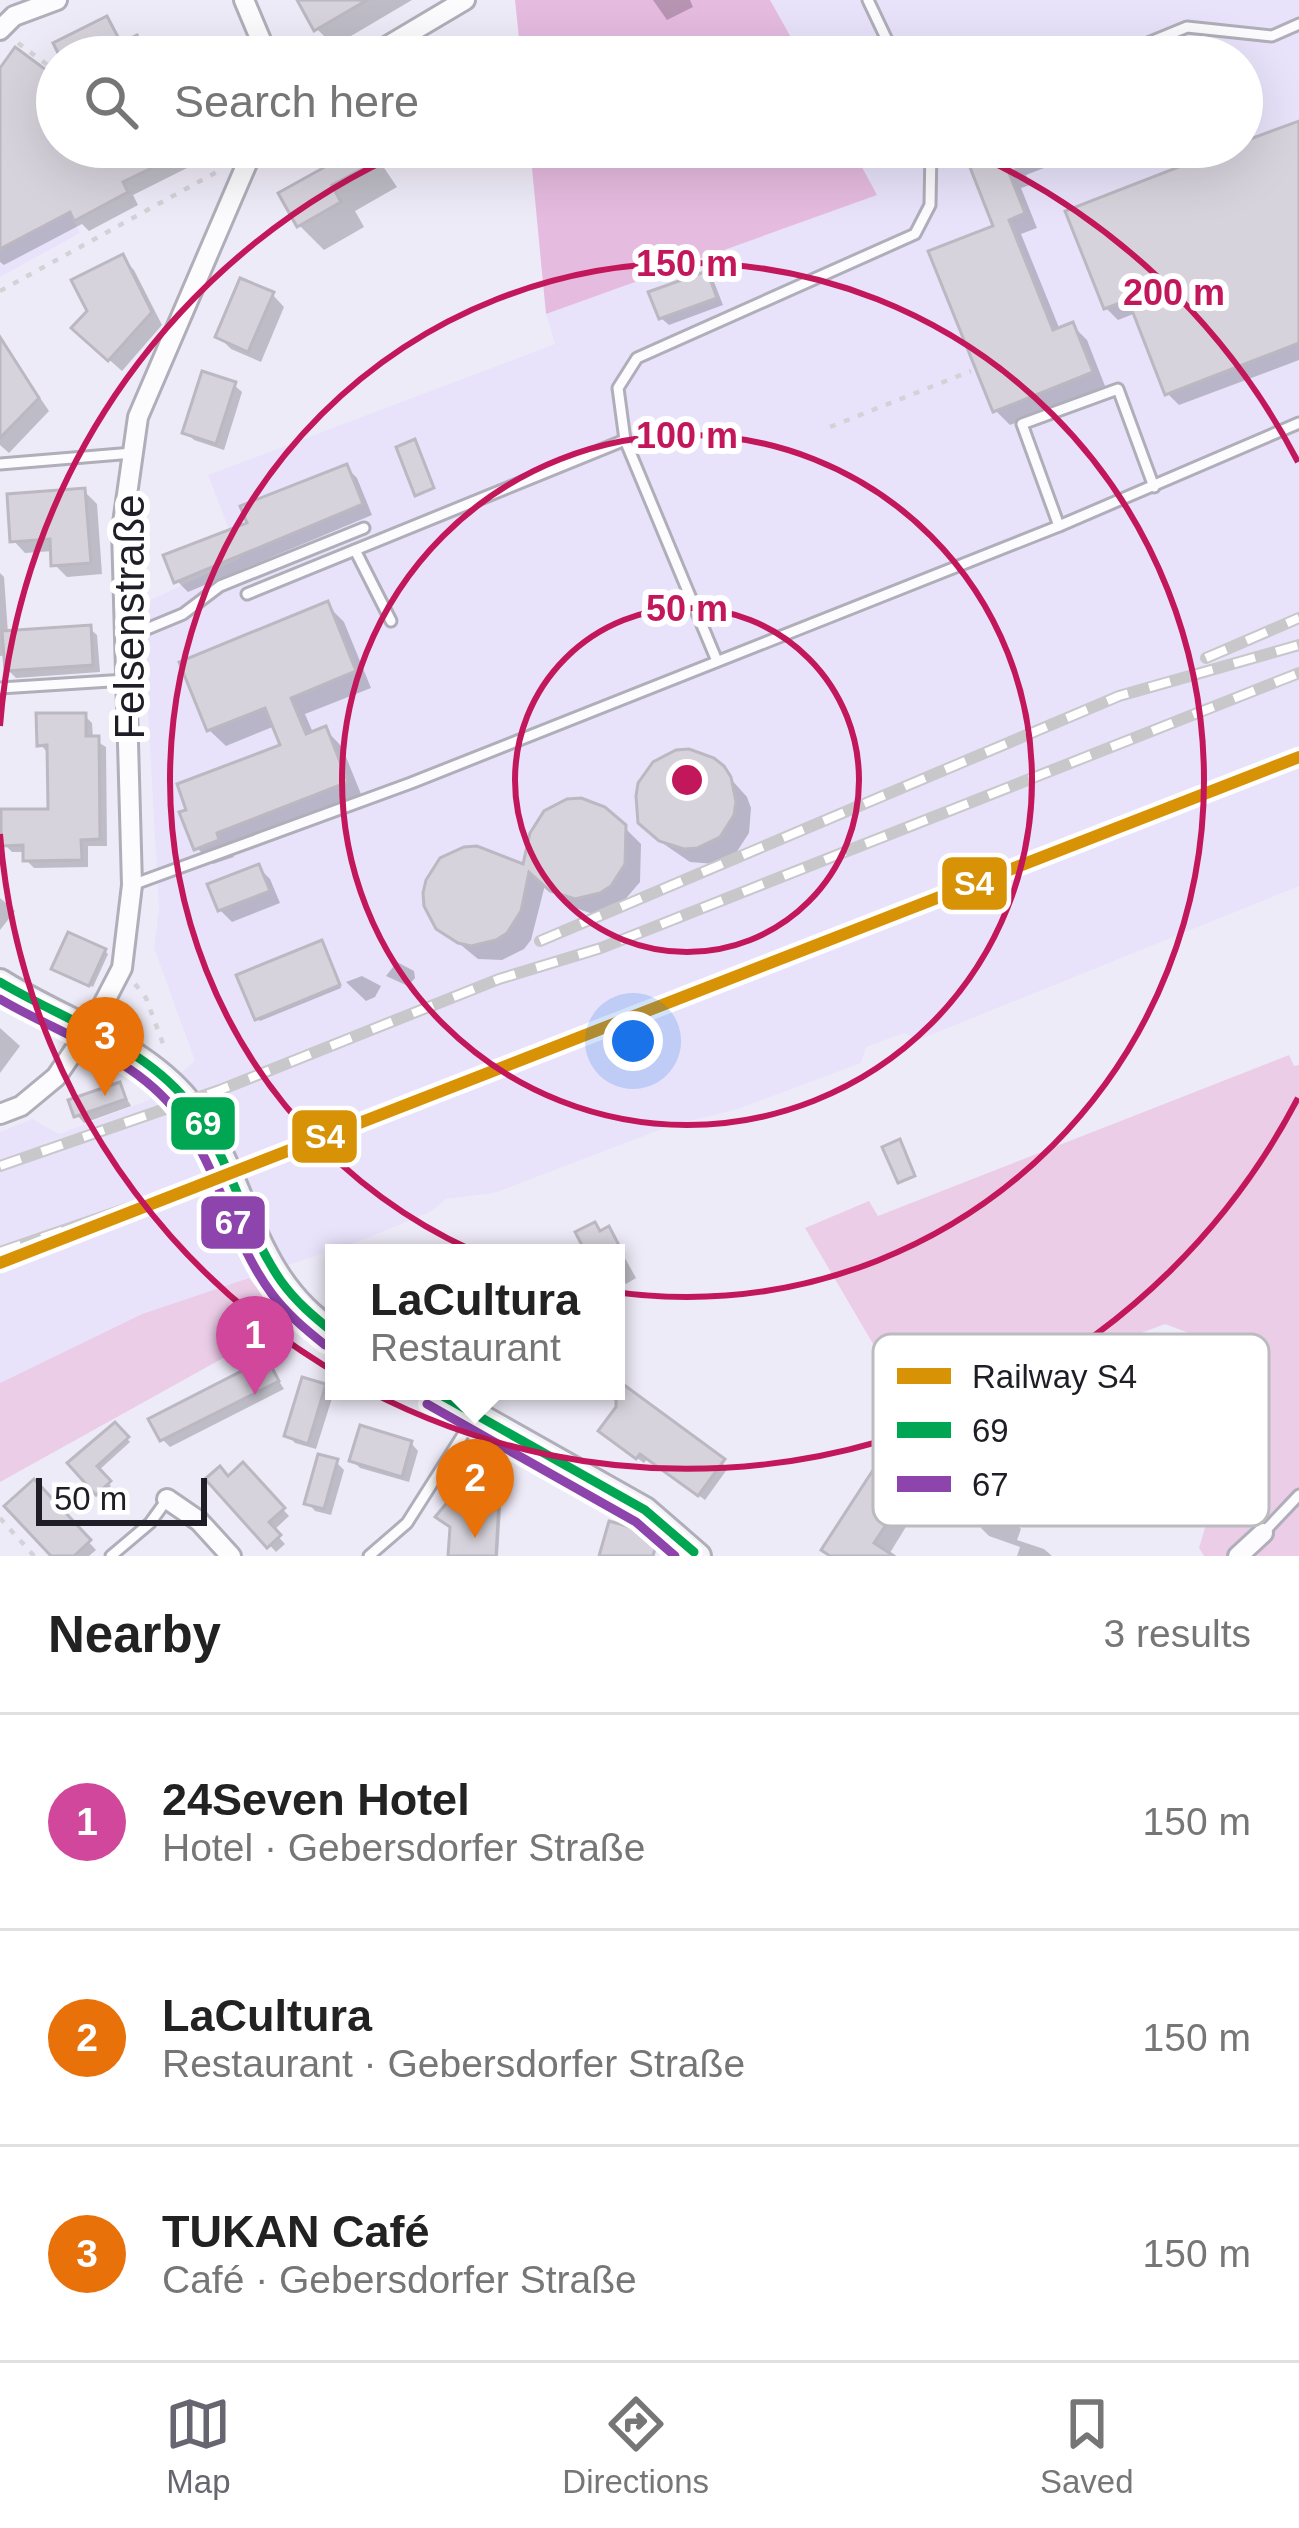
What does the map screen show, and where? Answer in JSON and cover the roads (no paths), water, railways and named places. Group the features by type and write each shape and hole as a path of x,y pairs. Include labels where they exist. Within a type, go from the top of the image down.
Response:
{"main road":[{"path":"0,982 132,1055 187,1101 220,1152 276,1279 325,1327"},
{"path":"450,1400 645,1510 694,1555"}],"street":[{"path":"0,30 14,16 57,0"},
{"path":"244,0 259,36"},
{"path":"404,36 465,0"},
{"name":"Felsenstraße","path":"0,1114 41,1092 88,1031 122,968 132,885 122,530 138,417 244,168"},
{"path":"167,1499 199,1521 231,1556"},
{"path":"1238,1556 1263,1533"}],"lane":[{"path":"868,0 886,36"},
{"path":"1164,36 1186,27 1272,36 1299,24"},
{"path":"717,661 625,440 618,388 637,358 915,235 930,205 931,168"},
{"path":"1059,526 1022,424 1118,389 1154,487"},
{"path":"132,885 411,783 1059,526 1299,422"},
{"path":"247,594 625,440"},
{"path":"0,464 133,453"},
{"path":"125,638 184,614 220,586 364,528"},
{"path":"355,550 391,621"},
{"path":"0,688 126,680"},
{"path":"368,1556 407,1523 476,1414"},
{"path":"1263,1533 1299,1496"},
{"path":"111,1556 150,1522 167,1499"}],"railway":[{"path":"1206,658 1299,618"},
{"path":"540,941 1119,696 1299,645"},
{"path":"0,1166 220,1090 499,979 601,948 1299,673"},
{"path":"0,1252 207,1181"}],"rail line":[{"name":"S4","path":"0,1263 1299,757"}],"place":[{"name":"TUKAN Café","path":"105,1096"},
{"name":"24Seven Hotel","path":"255,1395"},
{"name":"LaCultura","path":"475,1538"}]}
